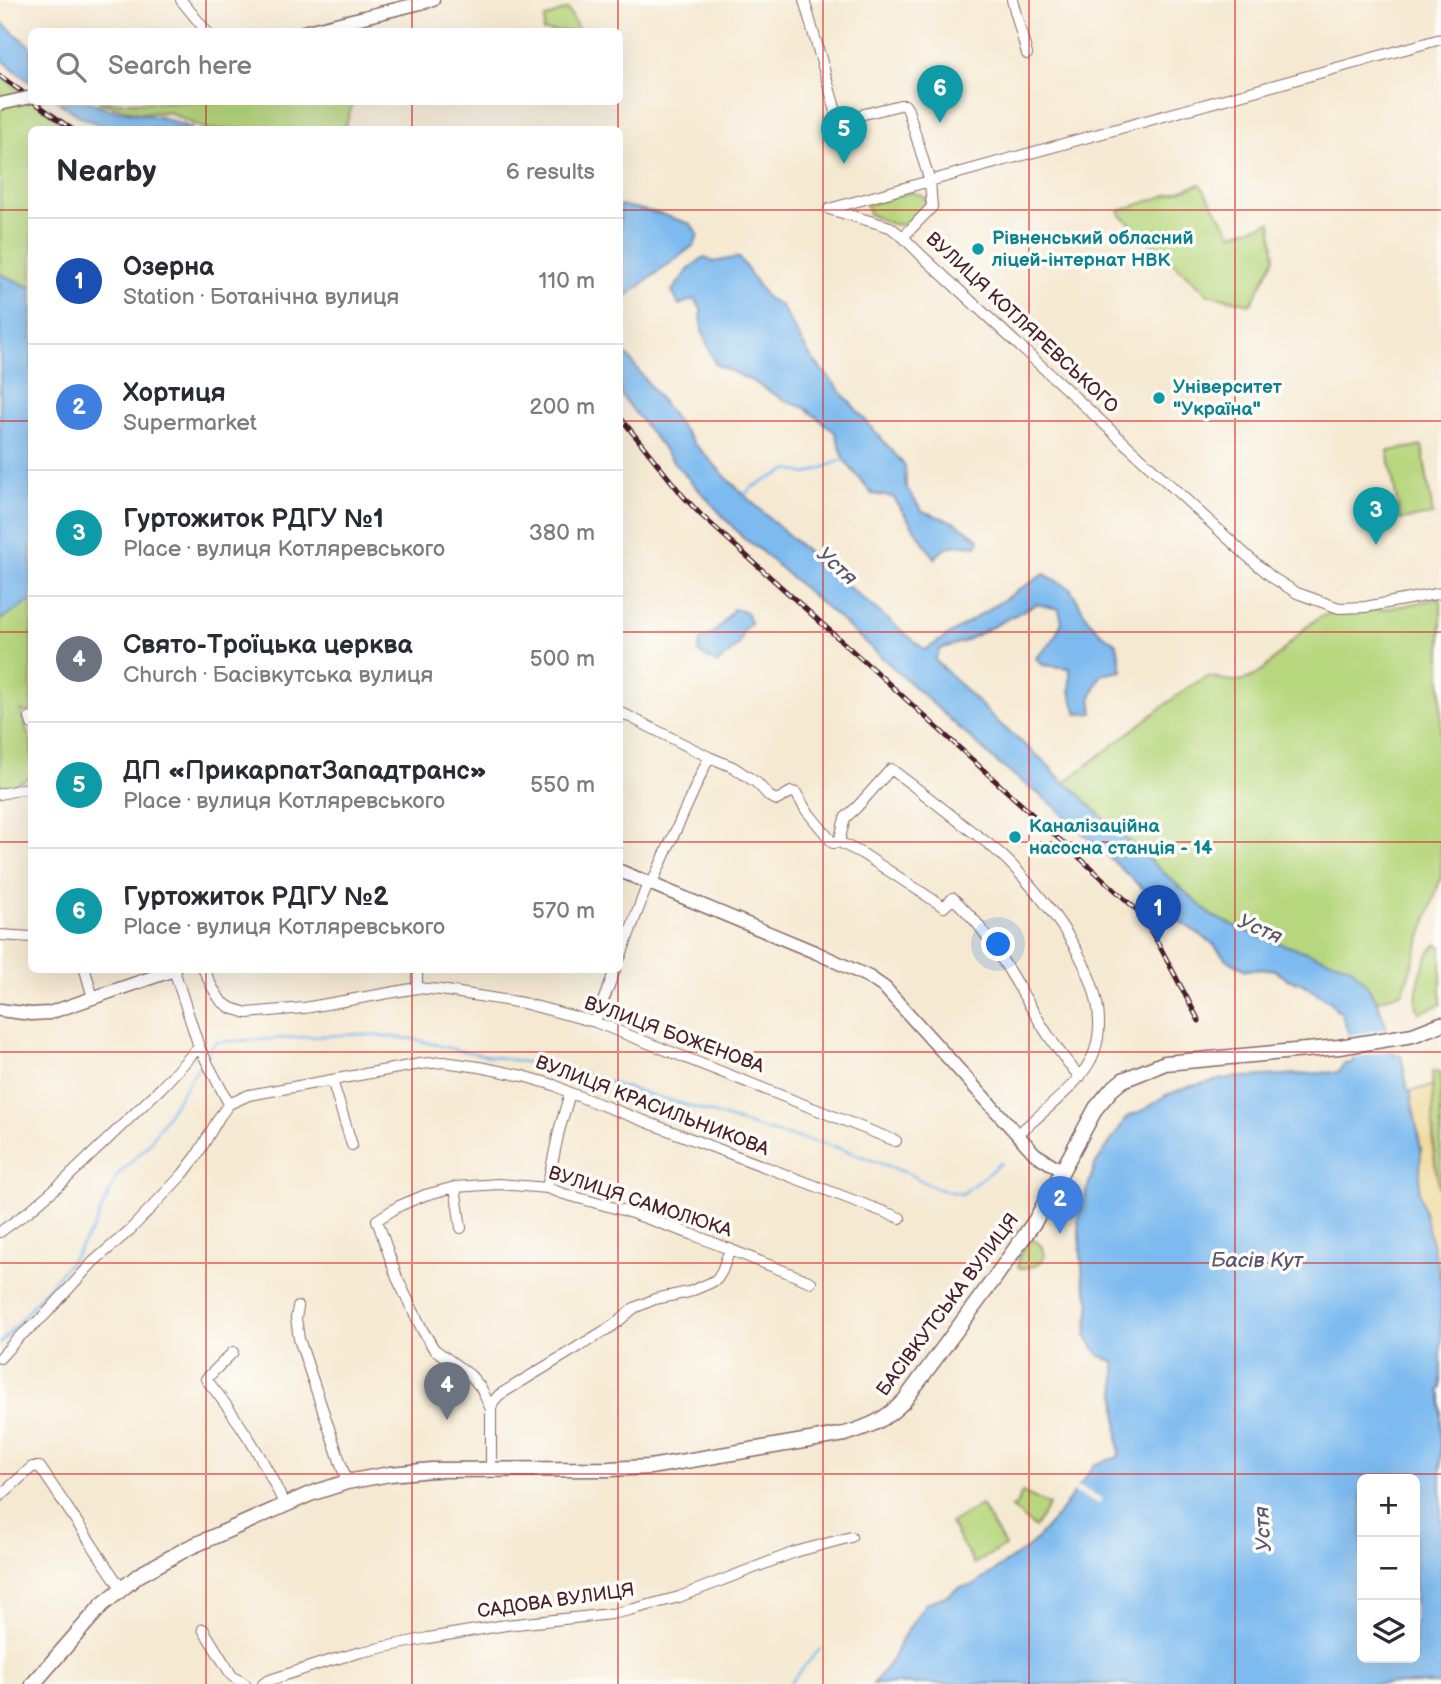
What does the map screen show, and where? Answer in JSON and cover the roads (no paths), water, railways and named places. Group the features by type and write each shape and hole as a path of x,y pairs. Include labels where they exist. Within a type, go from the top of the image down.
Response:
{"main road":[{"name":"БАСІВКУТСЬКА ВУЛИЦЯ","path":"33,1684 102,1605 139,1575 188,1548 310,1494 348,1482 432,1470 650,1468 833,1436 870,1426 890,1415 923,1376 1035,1221 1096,1108 1123,1080 1165,1063 1339,1048 1413,1035 1441,1024"}],"street":[{"path":"181,0 204,28"},
{"path":"319,28 433,0"},
{"path":"804,0 836,115 848,118 905,105 916,132 930,182"},
{"path":"1012,0 1027,54"},
{"path":"903,237 890,227 829,209 1441,39"},
{"path":"0,104 28,98"},
{"name":"ВУЛИЦЯ КОТЛЯРЕВСЬКОГО","path":"930,182 932,207 903,237 1273,578 1297,593 1339,608 1365,607 1441,593"},
{"path":"623,714 743,774 757,783 769,797 777,800 791,792 796,793 833,843 839,842 863,854 943,907 953,898 976,922 1038,1020 1080,1077"},
{"path":"623,951 650,884 709,757"},
{"path":"839,842 845,818 891,769 925,793 1007,860 1075,946 1093,986 1098,1005 1096,1049 1080,1077 1017,1135"},
{"path":"0,794 28,788"},
{"path":"623,872 869,977 885,988 1035,1154 1061,1170"},
{"path":"0,935 28,937"},
{"path":"86,973 93,998"},
{"path":"0,1010 49,1013 165,973"},
{"path":"0,1358 183,1174 229,1104 199,1047 175,973"},
{"name":"ВУЛИЦЯ БОЖЕНОВА","path":"205,973 221,1000 231,1008 247,1013 304,1008 417,988 523,1003 595,1022 896,1140"},
{"path":"416,973 417,988"},
{"path":"595,1022 614,973"},
{"path":"0,1232 64,1181 161,1088 199,1047"},
{"name":"ВУЛИЦЯ КРАСИЛЬНИКОВА","path":"229,1104 249,1095 444,1062 523,1076 554,1085 900,1218"},
{"path":"332,1080 352,1145"},
{"path":"547,1188 570,1093"},
{"name":"ВУЛИЦЯ САМОЛЮКА","path":"491,1409 481,1388 470,1375 434,1349 423,1331 397,1278 377,1220 399,1206 425,1195 455,1187 499,1184 547,1188 626,1211 811,1282"},
{"path":"455,1187 461,1228"},
{"path":"491,1469 491,1409 499,1395 593,1339 634,1308 655,1299 690,1292 717,1279 730,1249"},
{"path":"298,1307 296,1318 299,1339 348,1482"},
{"path":"233,1352 206,1379 247,1433 285,1506"},
{"path":"0,1496 32,1467 40,1467 121,1588"},
{"name":"САДОВА ВУЛИЦЯ","path":"263,1684 337,1658 428,1638 506,1625 611,1614 679,1597 794,1552 851,1537"},
{"path":"204,1629 232,1676 245,1684"}],"water":[{"path":"0,21 28,44 28,81 0,58"},
{"path":"63,105 98,105 160,117 185,126 104,126 81,117"},
{"path":"623,206 691,224 698,235 694,245 623,298"},
{"path":"704,257 713,262 739,257 766,297 781,306 810,356 905,466 906,487 922,511 956,523 979,539 977,546 948,547 935,559 893,497 872,494 845,461 835,432 805,408 715,364 702,330 701,309 694,299 679,305 672,291 690,268"},
{"path":"0,274 28,286 28,603 0,620"},
{"name":"Басів Кут","path":"623,350 695,445 734,486 925,650 1044,574 1070,588 1089,621 1117,644 1122,671 1101,675 1091,697 1093,713 1077,714 1070,691 1070,668 1043,665 1036,658 1052,642 1062,622 1059,609 1036,604 963,642 940,649 935,660 1000,724 1212,916 1258,936 1351,967 1377,1001 1392,1051 1395,1056 1401,1055 1410,1091 1421,1150 1419,1192 1441,1281 1441,1684 873,1684 892,1660 901,1640 926,1603 949,1595 958,1588 974,1585 1030,1546 1058,1515 1095,1464 1119,1457 1115,1363 1099,1355 1086,1335 1090,1302 1083,1280 1078,1218 1095,1165 1127,1117 1144,1110 1166,1095 1191,1086 1228,1078 1338,1072 1344,1064 1352,1063 1353,1057 1340,1010 1337,1011 1332,1003 1273,969 1246,970 1227,960 1211,942 1173,917 1052,804 1000,765 844,623 743,538 677,466 623,398"},
{"path":"733,609 746,612 751,624 744,629 739,645 717,664 698,652 700,641 711,635"}],"waterway":[{"path":"744,495 754,486 790,469 807,474 845,459"},
{"path":"208,1052 215,1042 359,1034 413,1039 457,1050 587,1074 768,1131 833,1146 907,1173 938,1189 962,1194 1001,1163"},
{"path":"0,1344 72,1259 93,1229 117,1176 148,1145 199,1066"},
{"path":"789,1684 820,1649"}],"railway":[{"path":"0,76 28,96"},
{"path":"38,105 67,126"},
{"path":"623,421 701,515 1138,911 1199,1021"}],"place":[{"name":"Гуртожиток РДГУ №2","path":"940,123"},
{"name":"ДП «ПрикарпатЗападтранс»","path":"844,164"},
{"name":"Рівненський обласний ліцей-інтернат НВК","path":"978,249"},
{"name":"Університет \"Україна\"","path":"1159,398"},
{"name":"Гуртожиток РДГУ №1","path":"1376,545"},
{"name":"Каналізаційна насосна станція - 14","path":"1015,837"},
{"name":"Озерна","path":"1158,943"},
{"name":"Хортиця","path":"1060,1234"},
{"name":"Свято-Троїцька церква","path":"447,1420"}],"water label":[{"name":"Устя","path":"837,566"},
{"name":"Устя","path":"1260,929"},
{"name":"Устя","path":"1263,1529"}]}
